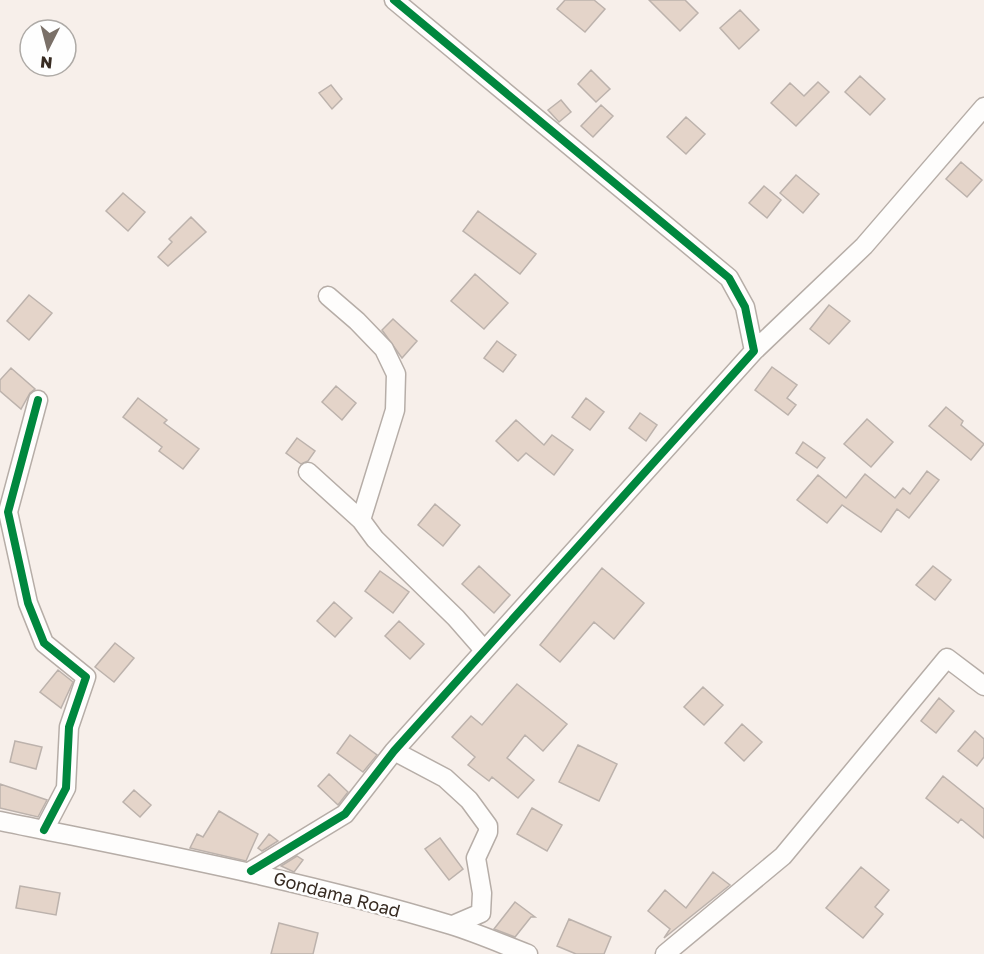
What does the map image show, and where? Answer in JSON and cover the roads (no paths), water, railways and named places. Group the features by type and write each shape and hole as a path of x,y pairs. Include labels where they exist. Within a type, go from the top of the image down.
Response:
{"street":[{"path":"394,0 729,278 745,307 754,351"},
{"path":"251,871 345,814 394,751 754,351 864,246 984,107"},
{"path":"328,296 384,349 396,374 395,410 361,520"},
{"path":"38,400 8,512 28,603 44,643 86,677 69,727 66,788 44,830"},
{"path":"309,472 361,520 375,539 456,618 484,650"},
{"path":"665,954 783,856 947,658 984,686"},
{"path":"394,751 445,778 469,800 488,826 488,832 476,858 482,893 481,913 453,925"},
{"name":"Gondama Road","path":"0,821 251,871 453,925 528,954"}]}
